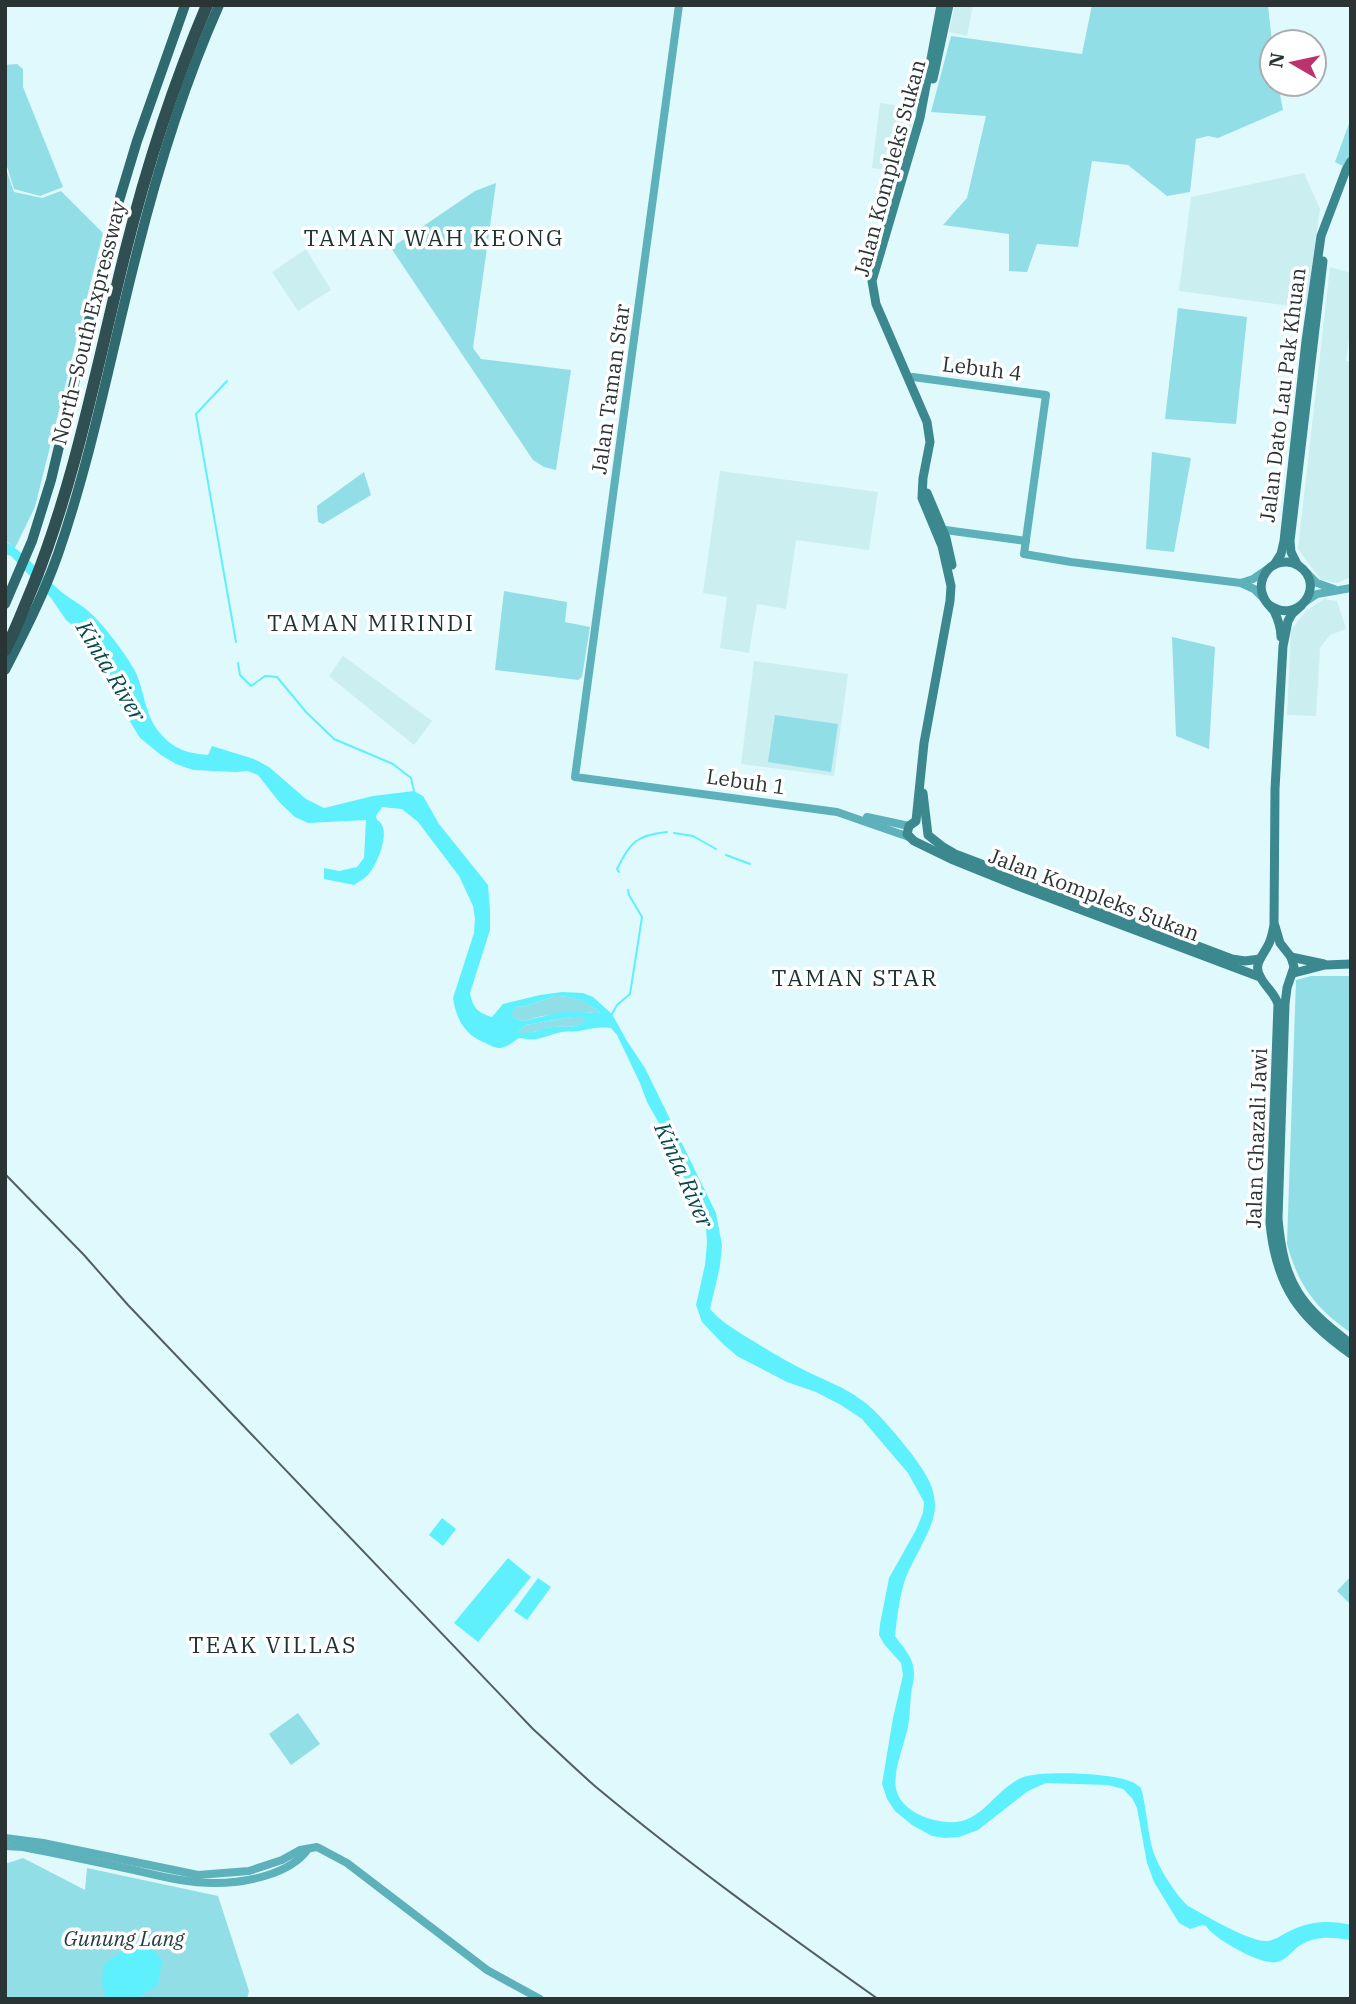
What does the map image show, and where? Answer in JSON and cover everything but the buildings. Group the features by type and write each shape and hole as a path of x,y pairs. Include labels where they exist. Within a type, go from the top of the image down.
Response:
{"highway":[{"name":"North–South Expressway","path":"45,547 118,247 173,71 199,5"},
{"name":"North–South Expressway","path":"5,629 45,547 81,437 149,163 207,5"},
{"name":"North–South Expressway","path":"5,650 18,605"}],"main road":[{"path":"45,547 58,457 112,224 137,141 185,5"},
{"path":"5,670 18,605 81,480 153,191 186,91 219,5"},
{"name":"Jalan Kompleks Sukan","path":"946,5 938,22 911,153 874,268 872,286 881,315 927,422 930,442 922,491 924,505 949,545 955,585 923,772 928,835 955,854 1166,935 1240,961 1261,957"},
{"name":"Jalan Kompleks Sukan","path":"946,5 921,130 875,281 880,304 913,377 932,431 927,492 939,529 951,586 923,743 912,823 913,839 951,859 1007,882 1262,979"},
{"name":"Jalan Dato Lau Pak Khuan","path":"1271,567 1281,554 1284,541 1312,290 1321,236 1351,161"},
{"name":"Jalan Dato Lau Pak Khuan","path":"1297,564 1291,552 1290,541 1325,229"},
{"path":"1283,646 1281,627 1266,601 1261,583 1271,567 1289,562 1297,564 1307,573 1310,588 1303,604 1288,621 1283,646 1275,789 1274,925 1258,969 1262,979 1274,986 1280,986 1291,976 1325,965 1351,964"},
{"path":"1266,601 1274,608 1287,611 1303,604"},
{"path":"912,823 926,824"},
{"path":"913,839 923,840 928,835"},
{"path":"1274,925 1280,943 1294,967 1291,976"},
{"path":"1261,957 1275,949 1325,965"},
{"name":"Jalan Ghazali Jawi","path":"1291,976 1285,993 1278,1219 1281,1247 1292,1283 1310,1310 1351,1344"},
{"name":"Jalan Ghazali Jawi","path":"1262,979 1278,1004 1271,1238 1280,1274 1303,1314 1351,1354"},
{"path":"1272,1153 1275,1152 1277,1136 1281,1134 1276,1129 1274,1111"},
{"path":"1292,1283 1293,1291 1304,1308 1303,1314"}],"street":[{"name":"Jalan Taman Star","path":"575,777 679,5"},
{"name":"Lebuh 4","path":"913,377 1046,395 1026,541"},
{"path":"939,529 1026,541 1024,554 1241,583 1254,589 1266,601"},
{"path":"1241,583 1253,579 1271,567"},
{"path":"1307,573 1317,583 1337,590"},
{"path":"1303,604 1317,594 1351,588"},
{"name":"Lebuh 1","path":"575,777 837,812 913,839"},
{"path":"837,812 912,823"},
{"path":"5,1838 43,1843 198,1875 249,1871 282,1860 300,1850 319,1848 347,1863 486,1970 540,1999"},
{"path":"5,1846 23,1847 174,1878 213,1883 251,1878 278,1870 302,1857 308,1849"}],"shaded area":[{"path":"955,5 973,5 967,36 949,32"},
{"path":"880,103 917,108 898,171 872,168"},
{"path":"1304,173 1320,209 1306,308 1179,291 1191,197"},
{"path":"306,249 331,290 298,311 272,272"},
{"path":"1330,267 1351,273 1351,323 1346,361 1351,362 1351,577 1337,583 1321,580 1298,549"},
{"path":"720,471 878,492 869,550 796,540 786,609 757,604 749,653 720,648 727,597 703,593"},
{"path":"1324,599 1337,601 1346,629 1330,635 1320,648 1316,716 1287,715 1291,630 1306,611"},
{"path":"343,656 432,721 414,745 329,676"},
{"path":"754,661 848,674 834,776 741,764"}],"green space":[{"path":"1092,5 1268,5 1270,28 1258,28 1258,98 1281,98 1283,110 1218,138 1208,136 1196,139 1190,192 1167,196 1128,165 1092,161 1078,247 1037,244 1027,272 1009,271 1009,234 943,225 967,198 986,116 931,112 951,36 1082,54"},
{"path":"17,64 23,69 23,87 63,187 40,196 14,189 5,160 5,65"},
{"path":"1351,118 1351,153 1343,166 1335,162"},
{"path":"5,166 14,192 42,198 61,191 103,233 35,507 15,548 5,540"},
{"path":"496,183 473,348 481,359 571,370 556,470 533,460 391,248 475,191"},
{"path":"1178,308 1247,317 1236,424 1165,419"},
{"path":"1152,452 1191,458 1174,552 1146,549"},
{"path":"364,472 371,495 323,524 318,522 317,506"},
{"path":"504,591 567,602 565,622 590,627 582,677 578,680 495,670"},
{"path":"1172,637 1215,647 1209,749 1176,736"},
{"path":"775,715 838,724 831,772 768,762"},
{"path":"1311,976 1351,976 1351,1333 1328,1315 1310,1295 1291,1259 1287,1244 1296,980"},
{"path":"555,996 580,1000 601,1014 588,1012 542,1016 523,1021 514,1018 510,1013 516,1007"},
{"path":"583,1017 587,1020 575,1026 519,1034 526,1025"},
{"path":"1351,1576 1351,1605 1337,1591"},
{"path":"298,1713 320,1744 291,1765 269,1734"},
{"name":"Gunung Lang","path":"23,1858 85,1890 87,1868 218,1896 249,1991 247,1999 5,1999 5,1864"}],"water":[{"name":"Kinta River","path":"5,541 99,622 134,669 155,726 165,739 176,747 208,755 212,746 254,759 269,767 306,799 324,808 373,796 414,791 423,796 439,824 488,885 490,930 470,993 480,1012 492,1017 503,1004 562,992 583,993 593,997 612,1014 645,1068 716,1213 722,1245 710,1309 723,1322 748,1338 848,1391 867,1404 911,1453 930,1484 935,1505 932,1523 904,1583 895,1636 914,1668 908,1726 896,1775 896,1789 903,1803 915,1813 930,1819 958,1822 978,1813 1021,1778 1044,1774 1077,1774 1109,1776 1133,1782 1141,1788 1156,1859 1171,1885 1188,1906 1259,1940 1271,1940 1314,1923 1336,1922 1351,1925 1351,1940 1317,1938 1299,1946 1283,1960 1270,1962 1239,1950 1218,1938 1206,1926 1190,1929 1179,1923 1154,1882 1147,1863 1137,1808 1123,1789 1108,1785 1046,1783 1028,1791 978,1830 959,1837 932,1836 895,1811 882,1784 903,1675 901,1663 879,1635 880,1624 889,1578 916,1530 924,1502 908,1473 862,1419 816,1392 787,1382 737,1356 702,1322 696,1305 705,1265 706,1227 698,1204 671,1156 661,1127 617,1035 611,1028 597,1028 562,1032 537,1039 519,1038 499,1048 476,1039 459,1019 453,998 474,933 473,906 459,876 418,822 402,809 382,807 376,816 382,824 384,838 368,875 354,885 324,879 324,868 339,871 357,867 364,858 366,820 308,823 295,817 280,803 258,775 248,771 193,770 161,755 140,738 76,628 11,556 5,554","holes":["555,996 579,1000 600,1013 566,1011 523,1021 514,1018 511,1013 516,1007","583,1017 586,1020 575,1026 519,1033 526,1025"]},
{"path":"442,1518 456,1529 443,1546 429,1535"},
{"path":"508,1558 531,1577 478,1642 454,1623"},
{"path":"538,1578 551,1587 527,1620 514,1611"},
{"path":"123,1950 153,1950 162,1960 158,1985 135,1999 107,1999 102,1985 103,1965"}],"waterway":[{"path":"227,381 196,414 236,642"},
{"path":"238,663 240,675 251,686 265,676 277,677 306,712 334,739 393,764 411,778 414,791"},
{"path":"619,872 617,869 631,846 648,835 667,832"},
{"path":"674,833 693,836 716,849"},
{"path":"726,855 750,864"},
{"path":"612,1014 617,1005 630,994 642,917 628,890"}],"railway":[{"path":"5,1174 533,1729 596,1787 665,1842 878,1999"}],"district":[{"name":"TAMAN WAH KEONG","path":"434,238"},
{"name":"TAMAN MIRINDI","path":"371,623"},
{"name":"TAMAN STAR","path":"855,978"},
{"name":"TEAK VILLAS","path":"273,1645"}]}
